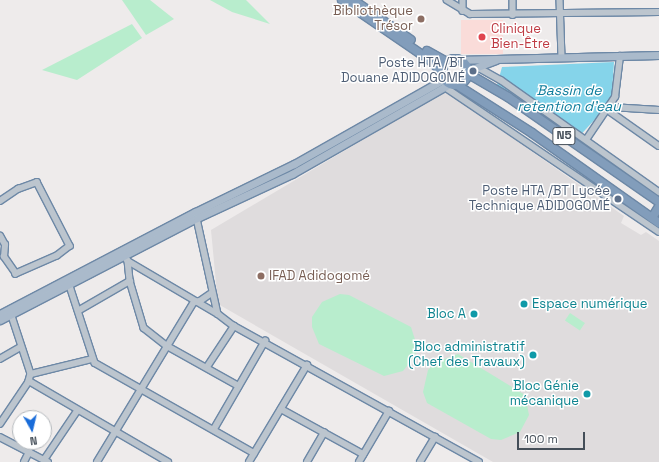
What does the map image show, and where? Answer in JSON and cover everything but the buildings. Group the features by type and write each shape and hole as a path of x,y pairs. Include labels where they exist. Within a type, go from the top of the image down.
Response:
{"highway":[{"name":"N5","path":"342,0 432,61 447,81 532,133 659,223"},
{"name":"N5","path":"354,0 363,3 428,52 451,61 462,62 467,72 508,97 659,202"},
{"path":"451,61 447,81 464,81 467,72"},
{"path":"652,218 659,207"}],"main road":[{"path":"451,61 659,55"},
{"path":"467,72 498,60"},
{"path":"0,320 69,283 125,256 196,215 447,81"},
{"path":"0,314 125,256"}],"street":[{"path":"447,0 470,14 560,15 659,12"},
{"path":"463,0 463,11"},
{"path":"513,0 513,15"},
{"path":"560,0 562,57"},
{"path":"586,140 610,108 618,86 620,56"},
{"path":"479,68 501,80 659,192"},
{"path":"447,81 659,232"},
{"path":"610,108 659,110"},
{"path":"610,108 659,146"},
{"path":"0,201 18,189 37,182 70,246 57,256 16,274 4,257 5,245 0,236"},
{"path":"196,215 218,314"},
{"path":"125,256 141,325 167,346 239,386"},
{"path":"125,256 194,302 218,314 234,326 265,341 479,462"},
{"path":"78,311 130,280"},
{"path":"69,283 92,359 141,391 214,429 254,453"},
{"path":"97,462 194,302 212,292"},
{"path":"0,424 29,382 31,374 11,313"},
{"path":"207,367 234,326"},
{"path":"214,429 265,341"},
{"path":"0,359 21,347"},
{"path":"31,374 92,359"},
{"path":"249,462 307,365"},
{"path":"29,382 77,411 116,430 168,462"},
{"path":"281,409 363,454"},
{"path":"0,437 46,461 77,411"},
{"path":"359,462 389,411"},
{"path":"307,462 324,432"},
{"path":"420,462 435,437"},
{"path":"24,462 29,452"}],"shaded area":[{"name":"Clinique Bien-Être","path":"461,20 503,20 503,54 461,54"},
{"path":"445,91 624,216 621,223 641,235 646,232 659,241 659,462 493,462 218,304 211,230"}],"green space":[{"path":"122,0 150,0 174,19 146,35"},
{"path":"210,0 246,0 270,24 232,12"},
{"path":"132,24 142,38 77,80 42,70"},
{"path":"340,294 349,295 411,327 417,346 415,356 403,371 384,376 319,344 312,327 312,317 322,302"},
{"path":"570,313 585,323 580,331 565,320"},
{"path":"458,354 525,395 529,415 520,432 501,440 491,439 427,403 423,392 428,370 436,362"}],"water":[{"name":"Bassin de retention d'eau","path":"614,62 612,93 608,105 575,141 496,89 502,67"}],"place":[{"name":"Bibliothèque Trésor","path":"421,19"},
{"name":"Clinique Bien-Être","path":"482,37"},
{"name":"Poste HTA /BT Douane ADIDOGOMÉ","path":"473,71"},
{"name":"Poste HTA /BT Lycée Technique ADIDOGOMÉ","path":"618,199"},
{"name":"IFAD Adidogomé","path":"261,276"},
{"name":"Espace numérique","path":"524,304"},
{"name":"Bloc A","path":"474,314"},
{"name":"Bloc administratif (Chef des Travaux)","path":"533,355"},
{"name":"Bloc Génie mécanique","path":"587,394"}]}
